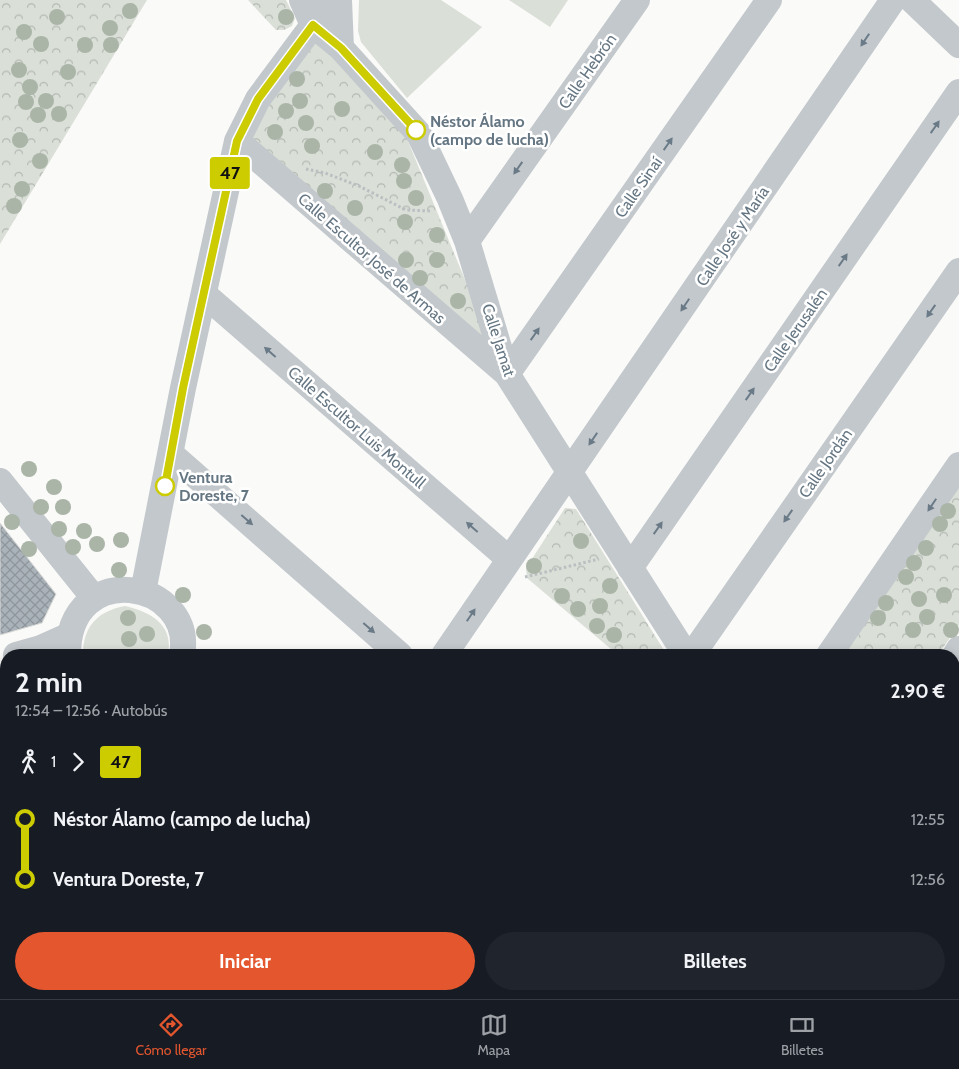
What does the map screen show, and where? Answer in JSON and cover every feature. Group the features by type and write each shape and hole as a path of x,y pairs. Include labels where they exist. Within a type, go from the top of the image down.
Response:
{"street":[{"path":"302,0 313,25"},
{"path":"143,592 183,388 205,295 237,141 258,99 313,25 326,0"},
{"path":"340,0 341,48"},
{"name":"Calle Hebrón","path":"466,241 637,0"},
{"name":"Calle Sinaí","path":"507,374 769,0"},
{"name":"Calle José y María","path":"448,649 893,0"},
{"path":"912,0 959,45"},
{"name":"Calle Jamat","path":"313,25 341,48 419,134 453,207 466,241 507,374 682,649"},
{"name":"Calle Jerusalén","path":"626,561 959,92"},
{"name":"Calle Escultor José de Armas","path":"237,141 507,374"},
{"name":"Calle Jordán","path":"696,649 959,271"},
{"name":"Calle Escultor Luis Montull","path":"205,295 505,564"},
{"path":"171,454 393,649"},
{"path":"833,649 959,465"},
{"path":"0,481 94,598"},
{"path":"37,649 68,646 73,621 82,608 94,598 110,591 126,589 143,592 160,600 173,613 180,630 182,649"}],"path":[{"path":"269,169 280,163 324,173 359,186 406,210 432,211 453,207"},
{"path":"505,564 519,578 626,561"}],"green space":[{"path":"0,0 147,0 0,244"},
{"path":"248,0 286,0 295,18 292,26 284,30 276,30"},
{"path":"359,0 441,0 482,27 407,98 361,42 358,31"},
{"path":"509,0 568,0 550,27"},
{"path":"313,26 403,129 498,360 248,144"},
{"path":"959,481 959,625 942,649 846,649"},
{"path":"565,508 576,509 663,649 611,649 527,578 526,568"},
{"path":"125,606 143,612 158,621 164,627 169,649 84,649 89,628 100,616 115,608"}],"building":[{"path":"0,523 56,594 42,623 0,635"}],"bus line":[{"name":"47","path":"165,486 183,388 205,295 237,141 258,99 313,25 341,48 416,130"}],"place":[{"name":"Néstor Álamo (campo de lucha)","path":"416,130"},
{"name":"Ventura Doreste, 7","path":"165,486"}]}
